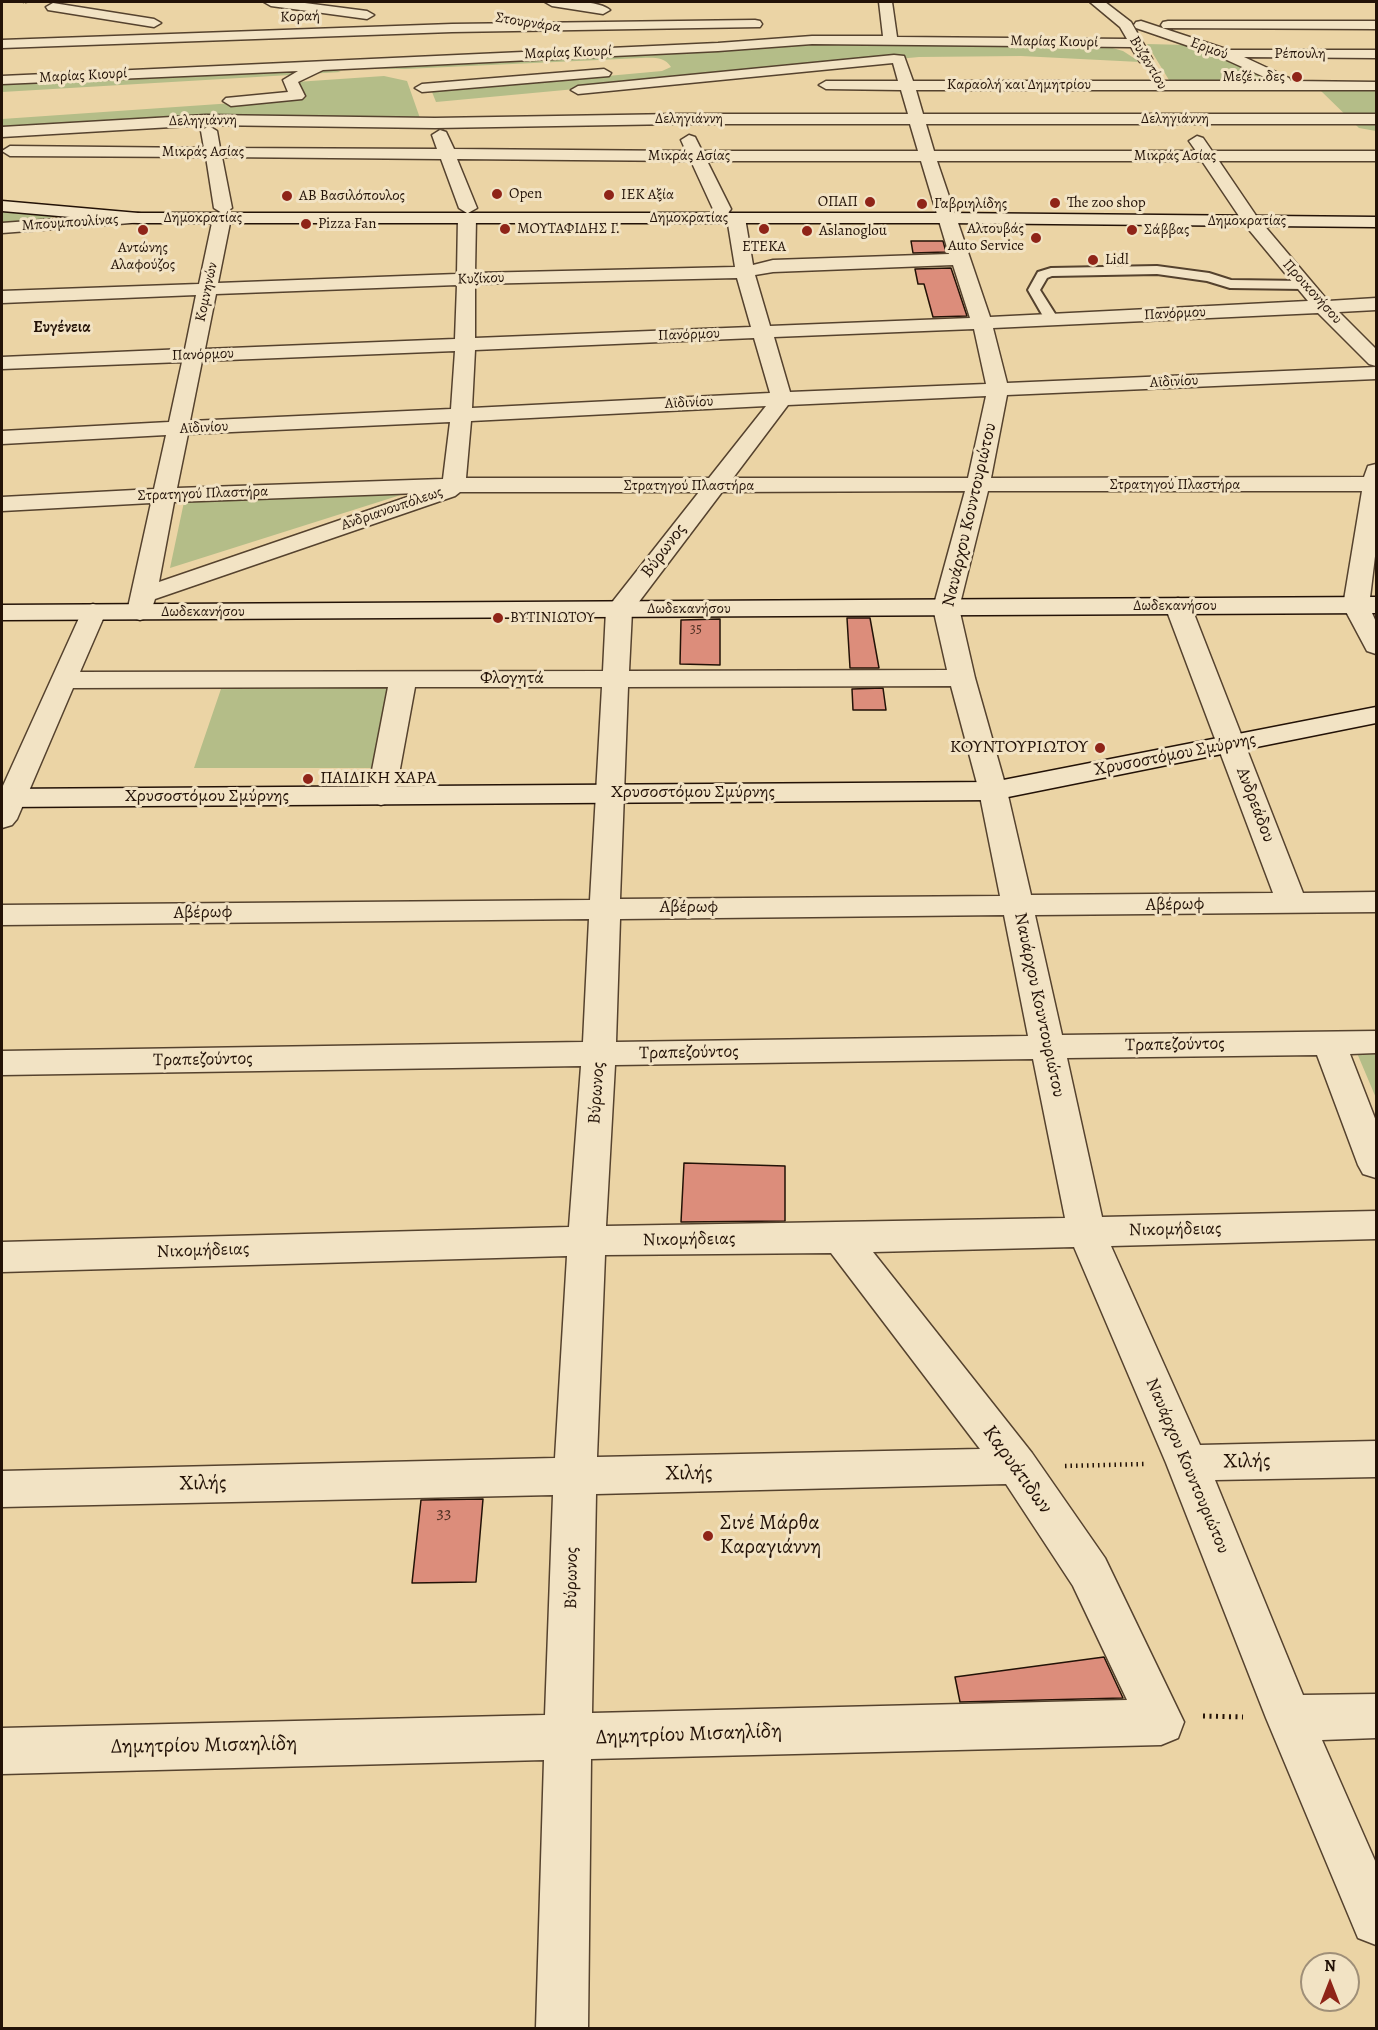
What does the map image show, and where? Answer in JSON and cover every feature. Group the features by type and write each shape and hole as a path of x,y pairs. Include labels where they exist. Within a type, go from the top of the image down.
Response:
{"street":[{"name":"Στουρνάρα","path":"271,2 600,52"},
{"path":"552,2 776,42"},
{"path":"885,2 882,25 891,40"},
{"name":"Βυζαντίου","path":"1097,2 1133,25 1135,43 1247,216"},
{"path":"53,7 311,48"},
{"path":"1356,11 1374,28"},
{"name":"Κοραή","path":"2,44 452,28 772,24"},
{"path":"1133,25 1374,28"},
{"name":"Ερμού","path":"1133,25 1223,53 1293,85 1377,117"},
{"name":"Μαρίας Κιουρί","path":"2,80 776,42 891,40 1135,43"},
{"path":"2,48 48,57"},
{"path":"333,51 355,55 365,59 366,62"},
{"name":"Ρέπουλη","path":"1223,53 1377,54"},
{"name":"Μαρίας Κιουρί","path":"976,56 1047,57"},
{"name":"Μαρίας Κιουρί","path":"511,96 899,58 919,58"},
{"name":"Ναυάρχου Κουντουριώτου","path":"899,58 945,214 982,323 998,390 978,486 946,608 962,678 993,791 1087,1233 1187,1463 1289,1718 1377,1920"},
{"name":"Μαρίας Κιουρί","path":"2,95 648,60 656,63 658,67 422,88"},
{"path":"71,61 140,73"},
{"path":"1124,61 1147,63"},
{"path":"214,102 297,96 290,80 321,65"},
{"name":"Ανδριανουπόλεως","path":"142,603 447,491 454,485 465,344 468,213 416,72"},
{"path":"782,399 729,213 696,156 662,83 791,84"},
{"name":"Καραολή και Δημητρίου","path":"814,85 1377,86"},
{"path":"2,117 72,112"},
{"name":"Δεληγιάννη","path":"2,132 206,120 435,123 678,119 1377,117"},
{"name":"Κομνηνών","path":"142,603 223,213 214,152 206,120"},
{"name":"Μικράς Ασίας","path":"2,152 696,156 1377,156"},
{"name":"Δημοκρατίας","path":"2,196 223,213"},
{"name":"Δημοκρατίας","path":"2,206 138,218 223,213 729,213 1247,216 1377,222"},
{"name":"Δημοκρατίας","path":"1247,216 1377,211"},
{"name":"Προικονήσου","path":"1247,216 1323,307 1377,360"},
{"name":"Μπουμπουλίνας","path":"2,228 138,218"},
{"name":"Κυζίκου","path":"2,297 466,279 745,272 773,266 960,259"},
{"name":"Πανόρμου","path":"2,363 1052,320 1377,304"},
{"name":"Αϊδινίου","path":"2,438 782,399 1377,373"},
{"name":"Βύρωνος","path":"562,2028 570,1738 572,1545 599,1054 609,794 620,609 782,399"},
{"path":"1376,480 1366,605 1377,646"},
{"name":"Στρατηγού Πλαστήρα","path":"2,504 165,495 454,485 978,486 1376,480"},
{"name":"Δωδεκανήσου","path":"2,613 93,612 142,603 620,609 1366,605"},
{"name":"Ανδρεάδου","path":"1178,606 1292,904"},
{"path":"4,805 93,612"},
{"name":"Φλογητά","path":"62,680 962,678"},
{"path":"381,796 404,680"},
{"name":"Χρυσοστόμου Σμύρνης","path":"4,805 381,796 993,791 1377,715"},
{"name":"Αβέρωφ","path":"2,915 1377,902"},
{"name":"Τραπεζούντος","path":"2,1063 1377,1042"},
{"path":"1329,1043 1377,1165"},
{"name":"Νικομήδειας","path":"2,1257 587,1241 841,1238 1377,1225"},
{"name":"Καρυάτιδων","path":"841,1238 1017,1466 1089,1572 1161,1722"},
{"name":"Χιλής","path":"1187,1463 1377,1459"},
{"name":"Χιλής","path":"2,1489 1017,1466"},
{"path":"1289,1718 1377,1716"},
{"name":"Δημητρίου Μισαηλίδη","path":"2,1751 1161,1722"}],"lane":[{"path":"1052,320 1034,290 1042,275 1051,272 1157,270 1209,277 1230,284 1304,285"}],"path":[{"path":"1017,1466 1187,1463"},
{"path":"1161,1722 1188,1716 1289,1718"}],"green space":[{"path":"786,43 1102,45 1123,51 1140,62 1021,56 919,57 436,102 432,92 662,71 671,67 661,59 649,58 405,69 348,68 709,51"},
{"path":"1147,44 1187,45 1274,77 1275,80 1169,80"},
{"path":"324,66 341,72 2,92 2,83"},
{"path":"384,76 407,81 421,121 146,121 2,131 2,119 306,98 296,82"},
{"path":"1343,85 1376,86 1376,131 1359,128 1320,90"},
{"path":"2,212 53,216 45,222 2,226"},
{"path":"407,493 170,568 184,502"},
{"path":"222,686 395,686 376,768 194,768"},
{"path":"1376,1052 1376,1098 1357,1053"}],"building":[{"path":"911,241 943,241 946,252 913,253"},
{"path":"951,268 967,316 933,317 924,284 918,284 915,269"},
{"path":"847,618 870,618 879,668 850,668"},
{"path":"720,619 720,665 680,664 681,620"},
{"path":"883,688 886,710 853,710 852,689"},
{"path":"684,1163 785,1166 785,1221 681,1222"},
{"path":"483,1499 476,1582 412,1583 421,1500"},
{"path":"1104,1657 1123,1698 960,1702 955,1677"}],"place":[{"name":"Μεζέ...δες","path":"1297,77"},
{"name":"Open","path":"497,194"},
{"name":"ΙΕΚ Αξία","path":"609,195"},
{"name":"ΑΒ Βασιλόπουλος","path":"287,196"},
{"name":"ΟΠΑΠ","path":"870,202"},
{"name":"The zoo shop","path":"1055,203"},
{"name":"Γαβριηλίδης","path":"922,204"},
{"name":"Pizza Fan","path":"306,224"},
{"name":"ΜΟΥΤΑΦΙΔΗΣ Γ.","path":"505,229"},
{"name":"ΕΤΕΚΑ","path":"764,229"},
{"name":"Αντώνης Αλαφούζος","path":"143,230"},
{"name":"Σάββας","path":"1132,230"},
{"name":"Aslanoglou","path":"807,231"},
{"name":"Αλτουβάς Auto Service","path":"1036,238"},
{"name":"Lidl","path":"1093,260"},
{"name":"ΒΥΤΙΝΙΩΤΟΥ","path":"498,618"},
{"name":"ΚΟΥΝΤΟΥΡΙΩΤΟΥ","path":"1100,748"},
{"name":"ΠΑΙΔΙΚΗ ΧΑΡΑ","path":"308,779"},
{"name":"Σινέ Μάρθα Καραγιάννη","path":"708,1536"}],"district":[{"name":"Ευγένεια","path":"62,328"}]}
